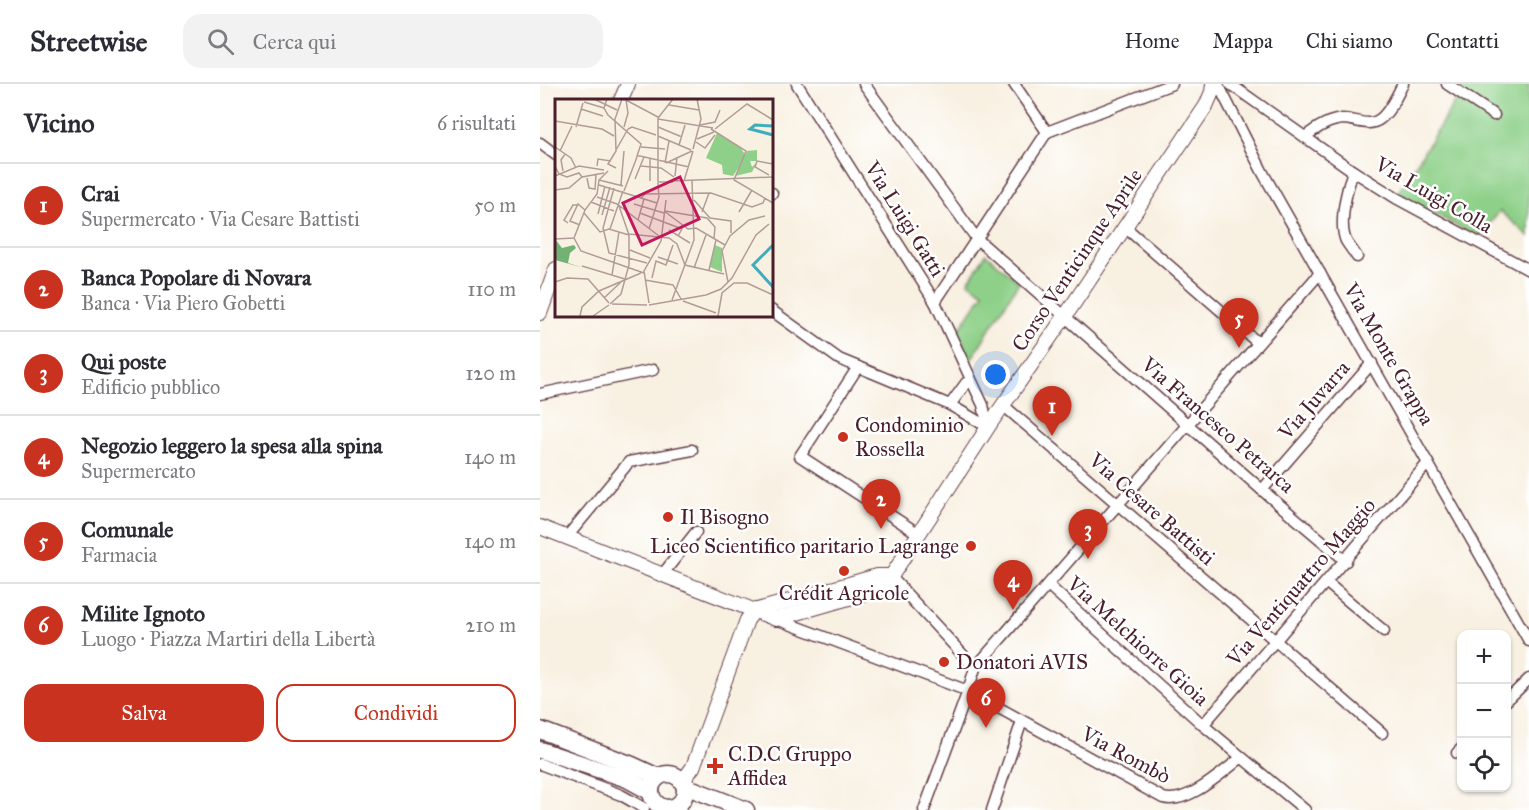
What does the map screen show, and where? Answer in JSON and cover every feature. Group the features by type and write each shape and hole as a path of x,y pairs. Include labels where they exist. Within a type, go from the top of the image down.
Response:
{"main road":[{"path":"540,730 632,765 650,797"},
{"path":"540,750 618,776 658,805 676,808 685,796 684,783"},
{"path":"650,797 663,774 672,774 684,783 746,810"}],"street":[{"path":"621,99 628,84"},
{"name":"Via Luigi Gatti","path":"797,84 934,302 983,405 988,427"},
{"name":"Via Francesco Petrarca","path":"864,84 977,239 1346,561"},
{"path":"1014,84 1047,132"},
{"path":"934,302 1047,132 1172,84"},
{"name":"Corso Venticinque Aprile","path":"776,619 880,590 885,586 988,427 1065,317 1206,106 1213,84"},
{"name":"Via Monte Grappa","path":"1218,84 1263,173 1529,641"},
{"name":"Via Luigi Colla","path":"1230,84 1353,171 1417,210 1529,270"},
{"path":"1305,136 1317,127 1340,119 1366,123 1378,121 1385,115 1403,84"},
{"path":"1447,84 1494,115"},
{"path":"540,143 555,153"},
{"name":"Via Luigi Colla","path":"1353,171 1346,194 1344,231 1346,240 1357,256"},
{"path":"1125,227 1258,343"},
{"path":"540,313 555,272"},
{"path":"924,810 975,668 1320,273"},
{"path":"772,311 839,359 950,405 988,427"},
{"name":"Via Juvarra","path":"1262,490 1372,363"},
{"path":"858,367 800,456 919,534"},
{"path":"540,394 653,370"},
{"path":"950,405 970,377"},
{"name":"Via Cesare Battisti","path":"1003,405 1382,733"},
{"path":"567,538 629,462 692,450"},
{"name":"Via Ventiquattro Maggio","path":"1203,725 1428,463"},
{"path":"540,527 776,619"},
{"path":"662,575 696,532"},
{"path":"684,783 693,767 747,620 754,611 877,576 890,576 975,668"},
{"path":"1327,583 1384,631"},
{"name":"Via Melchiorre Gioia","path":"1048,585 1203,725"},
{"name":"Via Rombò","path":"776,619 968,691 1163,798 1170,800 1188,796 1241,758"},
{"path":"1511,696 1529,679"},
{"path":"992,810 1022,721"},
{"path":"1203,725 1305,810"},
{"path":"540,764 621,795 650,797"}],"green space":[{"path":"1466,84 1529,84 1529,236 1500,211 1478,238 1398,193"},
{"path":"986,254 1019,282 970,361 958,331 984,293 968,282"}],"place":[{"name":"Comunale","path":"1239,348"},
{"name":"Crai","path":"1052,436"},
{"name":"Condominio Rossella","path":"843,437"},
{"name":"Il Bisogno","path":"668,517"},
{"name":"Banca Popolare di Novara","path":"881,529"},
{"name":"Liceo Scientifico paritario Lagrange","path":"971,546"},
{"name":"Qui poste","path":"1088,559"},
{"name":"Crédit Agricole","path":"844,571"},
{"name":"Negozio leggero la spesa alla spina","path":"1013,610"},
{"name":"Donatori AVIS","path":"944,662"},
{"name":"Milite Ignoto","path":"986,728"},
{"name":"C.D.C Gruppo Affidea","path":"715,766"}]}
